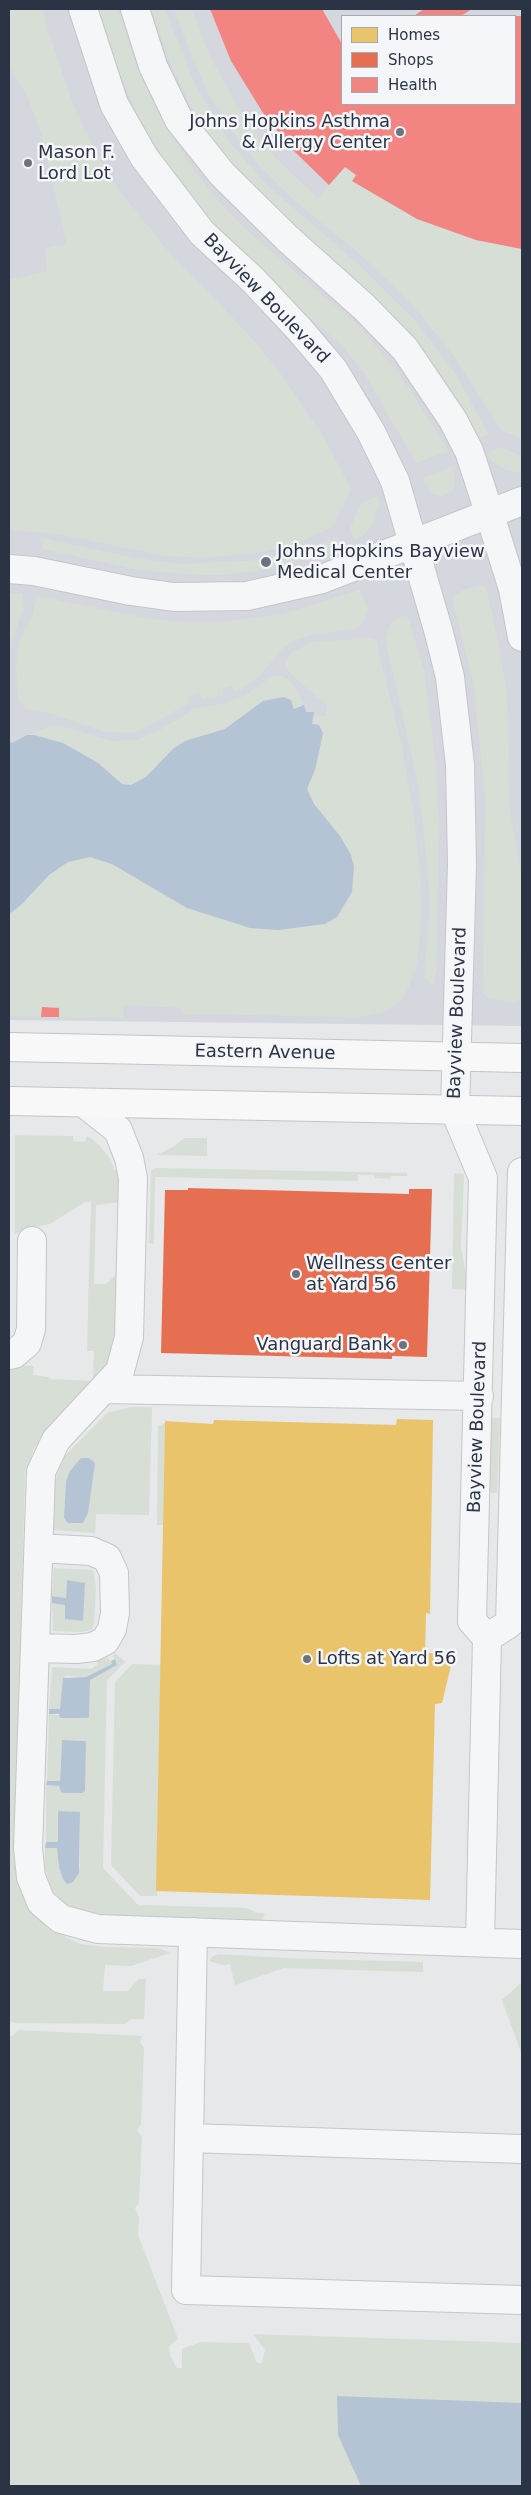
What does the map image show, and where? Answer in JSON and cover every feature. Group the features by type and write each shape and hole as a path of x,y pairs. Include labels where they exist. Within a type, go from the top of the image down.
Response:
{"main road":[{"name":"Eastern Avenue","path":"9,1047 522,1058"},
{"path":"9,1101 522,1111"}],"street":[{"name":"Bayview Boulevard","path":"83,9 114,104 144,157 202,233 253,280 333,369 371,432 395,481 450,676 456,723 462,864 455,1110 483,1178 472,1621 487,1638 510,1623 522,1172"},
{"path":"134,9 154,66 179,120 222,174 288,240 364,307 405,349 453,420 469,451 489,512 513,589 522,637"},
{"path":"9,569 34,570 131,591 174,597 247,596 322,579 489,512 522,501"},
{"path":"84,1103 118,1130 129,1158 133,1178 128,1348 120,1371 56,1440 41,1472 28,1848 31,1878 41,1902 61,1919 98,1929 522,1944"},
{"path":"9,1356 27,1343 31,1328 32,1241"},
{"path":"105,1389 479,1396"},
{"path":"36,1648 76,1649 93,1647 106,1641 112,1628 115,1613 114,1573 107,1558 91,1551 39,1548"},
{"path":"480,1942 487,1638 522,1638"},
{"path":"193,1932 186,2290 522,2300"},
{"path":"189,2138 522,2149"}],"shaded area":[{"name":"Johns Hopkins Bayview Medical Center","path":"9,9 522,9 522,1026 9,1020"},
{"path":"9,9 43,9 49,33 73,104 99,158 119,190 174,258 258,345 281,374 324,437 351,489 333,527 296,544 262,552 204,558 166,556 58,534 9,530 9,280 47,271 45,251 47,248 66,244 43,140 25,92 9,67"},
{"path":"98,9 118,9 136,64 151,99 164,124 194,170 223,206 250,233 358,325 401,376 449,451 416,463 364,373 343,347 294,304 199,208 165,162 142,124 115,64"},
{"path":"151,9 165,9 194,82 229,141 265,183 358,264 413,318 457,376 489,435 478,438 438,373 400,324 341,267 287,223 247,185 213,142 195,114 173,70"},
{"path":"174,9 192,9 209,54 239,109 277,159 318,198 345,167 356,175 353,182 417,219 476,240 522,249 522,439 501,430 453,355 410,302 362,256 296,202 259,166 233,132 209,95 191,55"},
{"path":"500,447 522,456 522,473 506,470 495,464 486,454"},
{"path":"454,466 455,481 453,491 442,497 431,494 423,478"},
{"path":"378,496 379,504 374,523 366,533 355,541 350,528 361,503"},
{"path":"41,538 140,559 180,564 259,560 337,538 341,547 272,569 221,575 198,575 139,570 42,549"},
{"path":"478,586 486,587 497,635 507,694 510,811 522,878 520,999 513,1002 490,999 483,994 485,798 473,682 452,597 463,590"},
{"path":"360,590 368,609 362,625 355,629 314,634 293,641 281,650 259,677 243,688 234,692 231,686 222,689 223,695 202,699 200,693 189,696 190,702 144,729 132,733 105,732 52,714 27,709 18,700 16,664 18,643 33,614 37,596 146,618 172,621 222,622 282,614"},
{"path":"9,593 23,594 24,609 9,647"},
{"path":"407,614 424,670 437,772 439,826 437,970 433,985 424,978 430,901 423,824 416,775 385,639 390,623"},
{"path":"371,638 376,640 402,747 414,816 420,871 422,915 417,964 410,985 401,1001 384,1012 361,1017 182,1014 182,1008 124,1005 123,1018 59,1017 59,1008 42,1007 41,1017 9,1016 9,914 20,906 49,875 68,862 80,857 90,857 112,864 159,892 250,928 278,930 325,924 354,867 351,855 340,836 314,804 307,789 315,770 312,724 314,715 326,717 327,706 291,674 286,668 286,662 290,653 312,642"},
{"path":"274,675 283,676 290,681 298,691 304,705 294,709 241,718 225,729 185,741 173,749 146,777 131,785 122,784 98,763 63,743 27,735 51,726 61,726 112,741 137,740 160,730 193,709 225,703 244,696"},
{"path":"15,1135 73,1136 73,1141 85,1142 87,1137 90,1138 99,1145 111,1160 114,1169 122,1175 119,1202 96,1205 94,1284 106,1284 117,1274 119,1277 115,1351 106,1369 34,1449 25,1474 15,1864 22,1895 35,1914 49,1929 80,1944 105,1947 158,1948 170,1953 131,1966 105,1965 103,1991 128,1991 139,1979 146,1979 144,2019 131,2019 126,2024 14,2023 9,2020 9,1365 34,1366 33,1375 50,1379 93,1381 94,1351 87,1351 91,1202 85,1202 50,1224 31,1227 15,1234"},
{"path":"184,1138 207,1138 207,1156 157,1155 173,1147"},
{"path":"156,1168 407,1173 407,1176 391,1176 390,1179 375,1178 375,1175 358,1175 358,1181 155,1177 154,1244 149,1243 151,1171"},
{"path":"454,1173 463,1174 464,1177 461,1247 469,1290 452,1289"},
{"path":"131,1407 152,1407 149,1515 96,1514 95,1533 54,1530 55,1481 63,1458 107,1413"},
{"path":"488,1418 500,1418 497,1493 486,1493"},
{"path":"165,1423 163,1525 157,1525 158,1426"},
{"path":"54,1568 93,1570 96,1588 92,1630 80,1632 53,1631 52,1603 54,1602 65,1605 65,1619 80,1621 67,1580 66,1598 52,1596"},
{"path":"115,1653 125,1662 107,1680 103,1868 138,1905 246,1908 257,1913 265,1913 261,1923 110,1920 70,1910 51,1889 45,1868 45,1848 57,1847 63,1879 80,1868 80,1813 58,1842 46,1842 46,1785 59,1786 86,1741 62,1740 60,1781 47,1781 49,1714 88,1718 90,1680 117,1665 113,1655"},
{"path":"108,1658 112,1664 86,1677 65,1676 60,1709 49,1709 52,1667 91,1669 97,1665 98,1660"},
{"path":"132,1664 161,1665 157,1896 140,1896 111,1865 115,1682"},
{"path":"219,1954 423,1962 423,1972 284,1968 235,1985 230,1964 223,1965 209,1961 213,1956"},
{"path":"522,1982 522,2055 502,2000"},
{"path":"18,2030 142,2036 140,2042 144,2048 141,2124 137,2130 142,2137 139,2203 135,2208 139,2217 138,2235 178,2339 169,2346 170,2355 177,2368 182,2368 182,2349 200,2342 249,2343 257,2363 262,2363 265,2350 253,2334 522,2343 522,2486 9,2486 9,2036 12,2036"}],"water":[{"path":"284,697 291,700 294,709 304,705 306,712 314,712 312,724 319,725 323,733 315,770 307,789 314,804 340,836 351,855 354,867 352,892 337,917 325,924 278,930 250,928 187,908 112,864 90,857 68,862 49,875 20,906 9,914 9,741 12,743 27,735 34,735 63,743 98,763 122,784 131,785 146,777 173,749 185,741 225,729 263,701"},
{"path":"81,1458 89,1458 95,1463 88,1513 83,1523 68,1523 64,1518 66,1481 70,1471"},
{"path":"67,1580 85,1583 83,1621 65,1619 65,1605 52,1603 52,1596 66,1598"},
{"path":"115,1659 117,1665 90,1680 89,1717 60,1718 59,1714 49,1714 49,1709 60,1709 63,1678 86,1677 112,1664 111,1661"},
{"path":"62,1740 86,1741 85,1791 82,1793 65,1793 61,1792 59,1786 46,1785 47,1781 60,1781"},
{"path":"58,1811 80,1812 79,1873 73,1882 67,1884 59,1867 57,1848 45,1848 46,1842 58,1842"},
{"path":"337,2396 522,2403 522,2486 361,2486 338,2435"}],"building: Homes":[{"name":"Lofts at Yard 56","path":"397,1419 433,1420 430,1614 426,1613 425,1653 454,1653 442,1703 435,1704 430,1900 156,1891 165,1421 213,1424 214,1420 396,1425"}],"building: Shops":[{"name":"Wellness Center at Yard 56","path":"188,1188 409,1194 409,1189 432,1189 427,1357 392,1356 392,1359 161,1353 165,1190 188,1190"}],"building: Health":[{"name":"Johns Hopkins Asthma & Allergy Center","path":"210,9 322,9 341,42 341,105 516,105 516,16 522,16 522,249 476,240 417,219 352,181 356,175 345,167 329,185 293,150 263,113 231,61"},
{"path":"424,9 472,9 463,15 415,15"},
{"path":"42,1007 59,1008 59,1017 41,1017"}],"place":[{"name":"Johns Hopkins Asthma & Allergy Center","path":"400,132"},
{"name":"Mason F. Lord Lot","path":"28,163"},
{"name":"Johns Hopkins Bayview Medical Center","path":"266,562"},
{"name":"Wellness Center at Yard 56","path":"296,1274"},
{"name":"Vanguard Bank","path":"403,1345"},
{"name":"Lofts at Yard 56","path":"307,1659"}]}
